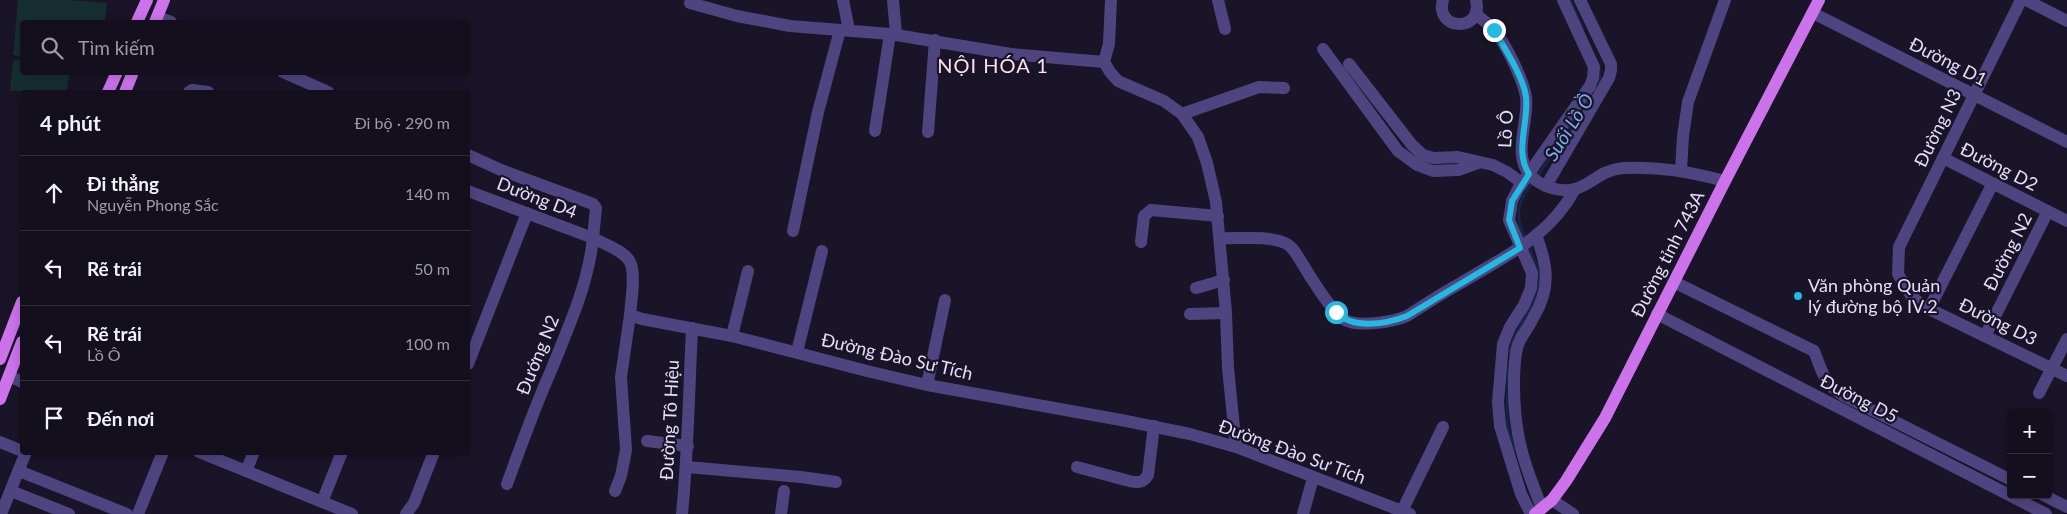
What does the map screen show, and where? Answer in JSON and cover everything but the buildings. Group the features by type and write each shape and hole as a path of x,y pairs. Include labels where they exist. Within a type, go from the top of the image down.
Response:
{"main road":[{"path":"139,20 147,0"},
{"path":"156,20 164,0"},
{"name":"Đường tỉnh 743A","path":"1540,510 1566,481 1594,438 1724,181 1819,0"},
{"path":"109,90 116,75"},
{"path":"125,90 132,75"},
{"path":"0,359 20,307"},
{"path":"0,399 5,375 20,346"}],"street":[{"path":"793,231 818,112 845,30 843,0"},
{"path":"875,131 893,34 894,0"},
{"path":"1110,0 1109,44 1104,62 1118,81 1164,101 1182,114 1198,137 1207,163 1218,216 1224,280 1228,368 1236,447"},
{"path":"1218,0 1225,29"},
{"path":"1443,0 1442,10 1444,16 1453,24 1470,22 1476,14 1478,6 1476,0"},
{"path":"1534,181 1593,78 1594,67 1563,0"},
{"path":"1531,514 1521,494 1500,426 1498,402 1503,344 1510,327 1542,303 1547,268 1529,241 1509,220 1512,201 1534,181 1609,78 1611,64 1580,0"},
{"path":"1681,170 1688,102 1725,0"},
{"name":"Đường N3","path":"1898,274 1899,247 2020,0"},
{"path":"2026,0 2067,21"},
{"path":"690,4 737,16 790,26 893,34 1011,54 1104,62"},
{"name":"Đường D1","path":"1813,12 2067,142"},
{"name":"Lồ Ô","path":"1476,14 1494,30 1507,52 1521,83 1526,98 1522,161 1534,181"},
{"path":"928,132 936,40"},
{"path":"1323,49 1398,151 1417,165 1433,171 1458,170 1478,163"},
{"path":"1349,64 1412,145 1423,155 1434,158 1458,157 1493,165 1534,181 1564,189 1575,189 1601,174 1622,168 1681,170 1724,181"},
{"path":"290,75 324,90"},
{"path":"1182,114 1259,87 1284,88"},
{"path":"470,156 501,170 593,204 596,208 593,238 623,255 630,262 632,270 630,315 621,377 626,450 621,476 615,491"},
{"name":"Đường D2","path":"1943,158 2067,221"},
{"path":"1929,309 1993,184"},
{"path":"1220,238 1265,239 1286,243 1292,248 1313,282 1343,319 1361,323 1398,320 1529,241 1566,206 1575,189"},
{"name":"Dường D4","path":"470,192 593,238"},
{"path":"1141,242 1144,216 1151,210 1218,216"},
{"name":"Đường N2","path":"1985,336 2048,211"},
{"path":"470,359 528,213"},
{"name":"Đướng N2","path":"507,484 531,418 583,291 593,238"},
{"path":"1529,241 1532,273 1529,313 1518,343 1514,376 1516,428 1524,462 1540,510 1573,514"},
{"path":"798,352 822,251"},
{"path":"732,336 748,271"},
{"name":"Đường D3","path":"1898,274 1912,297 1929,309 2067,376"},
{"path":"1196,288 1224,280"},
{"path":"1674,282 1814,351 1827,383 1831,388 1844,396 2007,478"},
{"path":"927,385 945,300"},
{"path":"1190,314 1226,313"},
{"name":"Đường D5","path":"1658,314 2046,514"},
{"name":"Đường Đào Sư Tích","path":"630,315 732,336 927,385 1154,426 1236,447 1406,513"},
{"name":"Đường Tô Hiệu","path":"682,514 687,467 692,328"},
{"path":"2039,394 2067,339"},
{"path":"5,375 20,381"},
{"path":"1077,467 1138,483 1144,480 1148,475 1154,426"},
{"path":"1406,513 1443,427"},
{"path":"647,441 688,446"},
{"path":"0,442 20,450"},
{"path":"1,514 24,455"},
{"path":"138,514 162,455"},
{"path":"206,455 352,514"},
{"path":"246,472 253,455"},
{"path":"322,502 341,455"},
{"path":"406,514 414,503 433,455"},
{"path":"687,467 836,482"},
{"path":"19,471 127,514"},
{"path":"1303,514 1313,478"},
{"path":"11,491 71,514 80,495"},
{"path":"781,514 784,491"},
{"path":"2051,499 2067,506"}],"green space":[{"path":"18,0 70,0 107,3 105,20 20,20 20,56 13,55"},
{"path":"13,60 20,61 20,75 69,75 67,90 10,91"}],"waterway":[{"name":"Suối Lồ Ồ","path":"1570,0 1583,29"},
{"name":"Suối Lồ Ồ","path":"1598,82 1600,78 1599,65"},
{"name":"Suối Lồ Ồ","path":"1537,177 1589,99"},
{"name":"Suối Lồ Ồ","path":"1526,239 1520,223 1519,209 1523,196 1533,182"},
{"name":"Suối Lồ Ồ","path":"1510,352 1517,332 1534,301 1539,284 1537,266 1528,245"},
{"name":"Suối Lồ Ồ","path":"1508,368 1507,422 1514,451"}],"place":[{"name":"Văn phòng Quản lý đường bộ IV.2","path":"1798,296"}],"district":[{"name":"NỘI HÓA 1","path":"993,66"}],"route":[{"path":"1336,312 1343,319 1351,322 1373,323 1398,320 1461,282 1501,261 1520,248 1509,220 1512,201 1529,174 1522,161 1526,98 1507,52 1494,30"}]}
